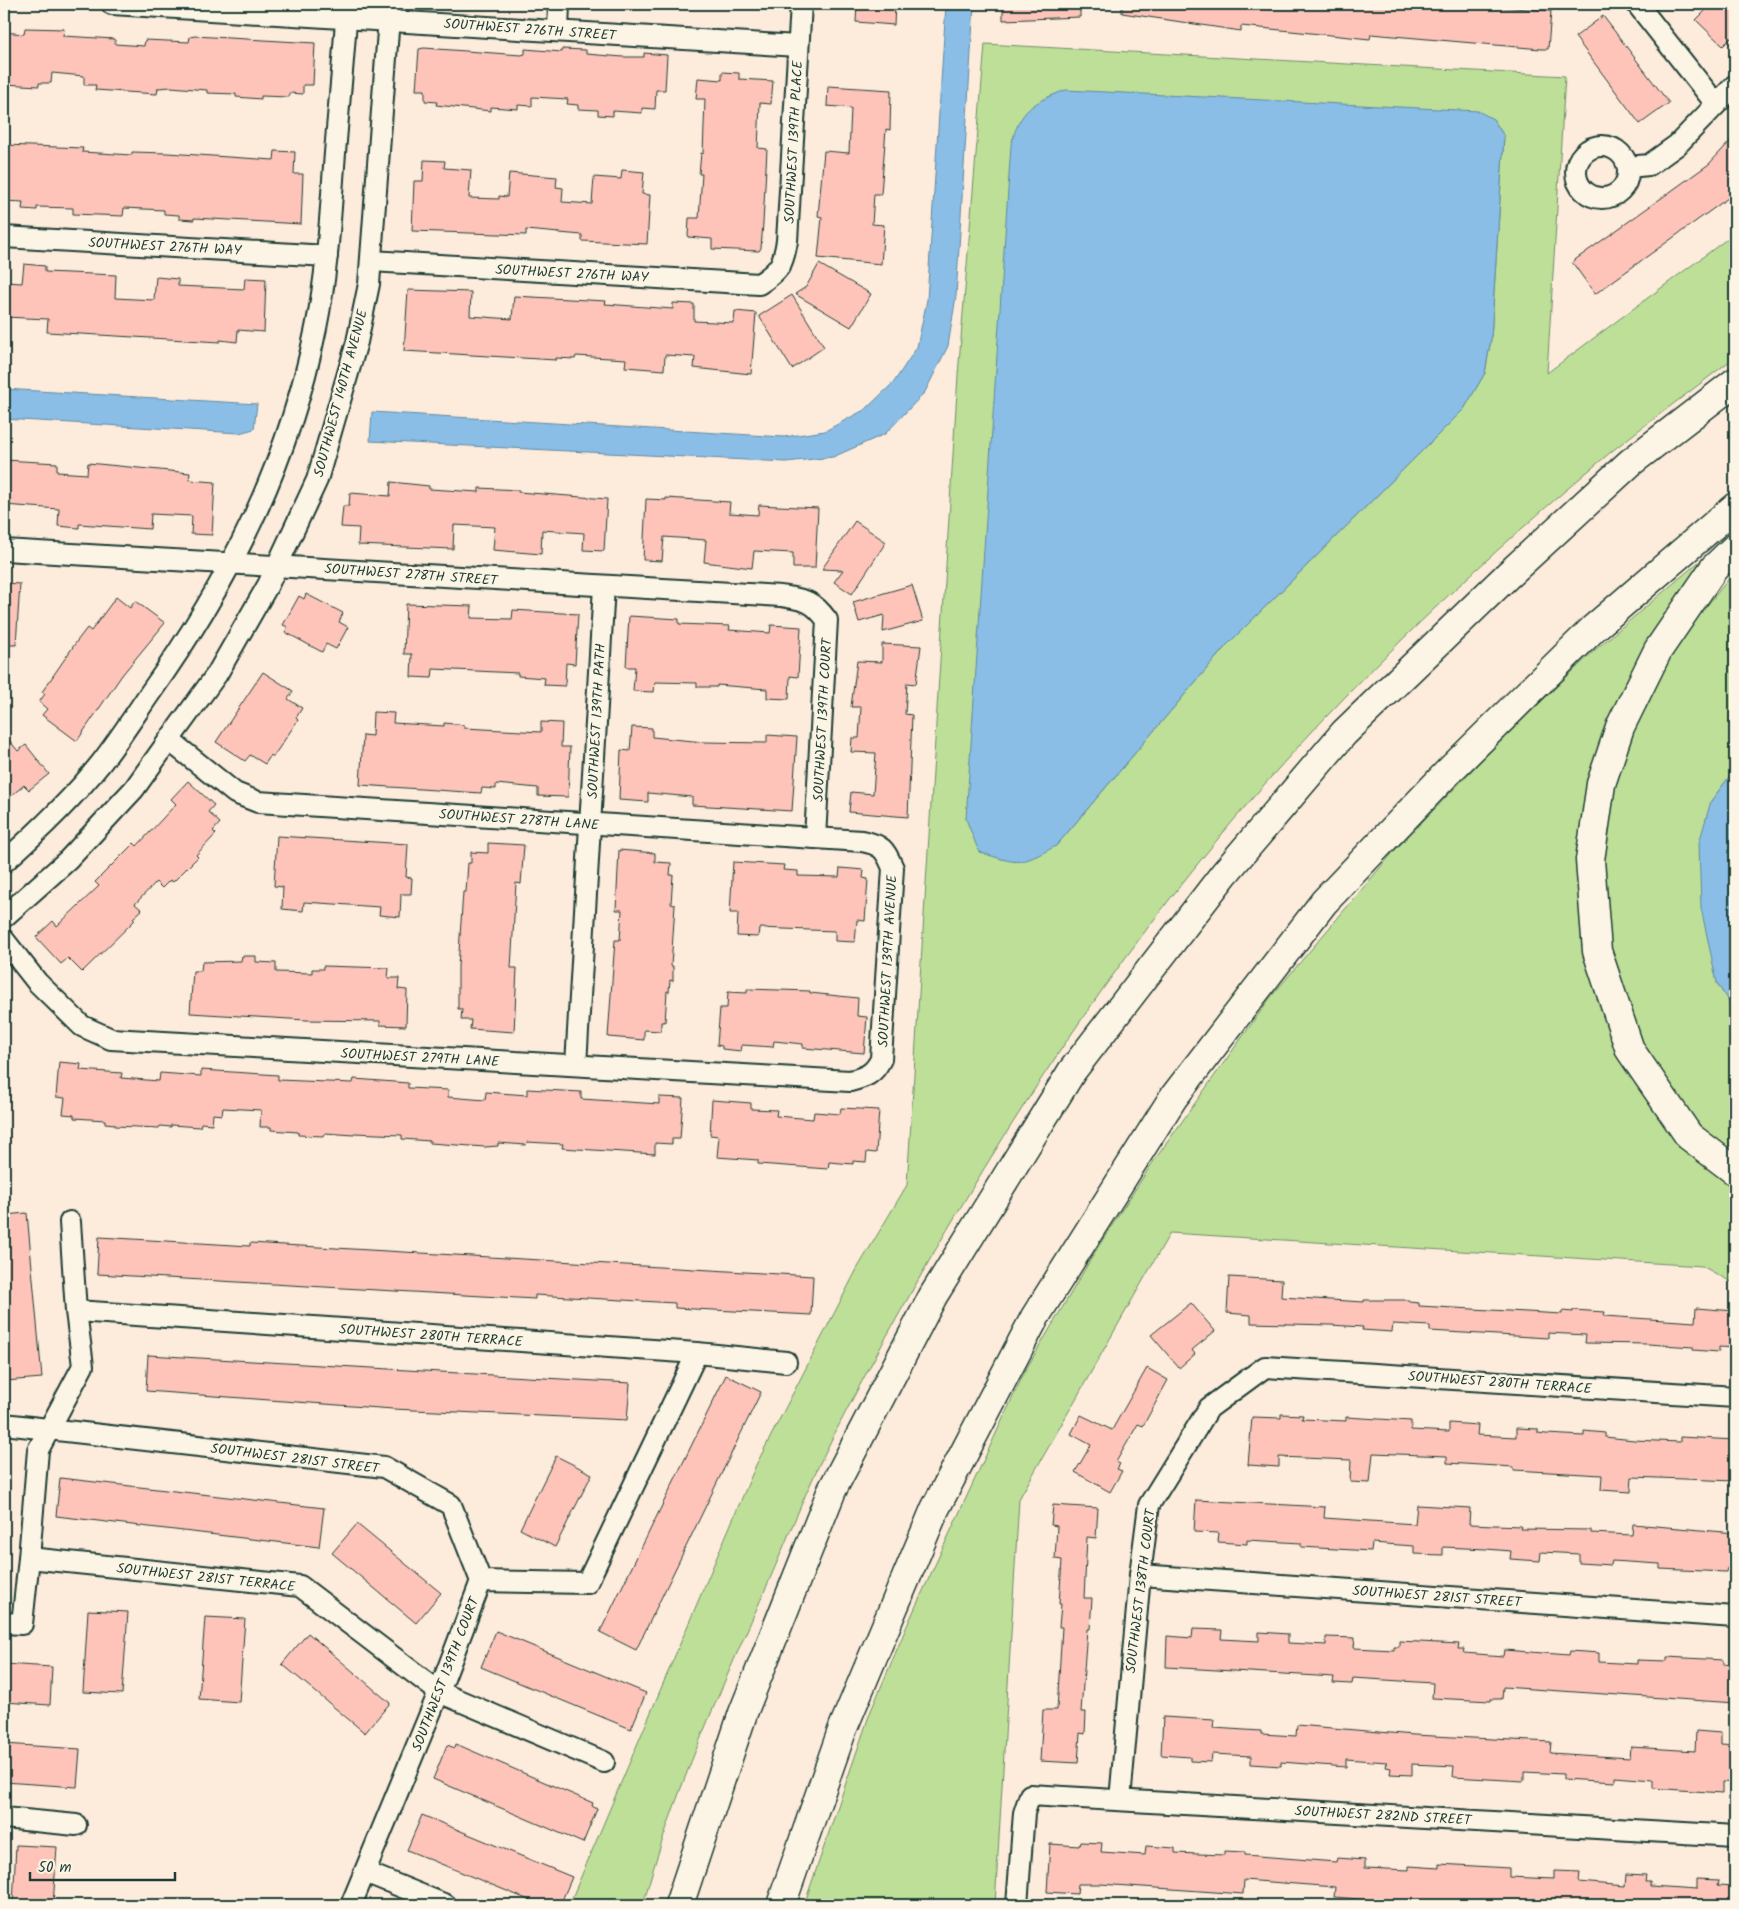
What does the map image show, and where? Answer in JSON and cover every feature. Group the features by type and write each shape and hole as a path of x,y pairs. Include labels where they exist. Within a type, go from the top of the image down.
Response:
{"highway":[{"path":"679,1905 743,1713 832,1490 933,1296 1072,1071 1224,874 1344,733 1508,575 1631,462 1735,382"},
{"path":"781,1905 843,1728 935,1508 1035,1317 1173,1098 1324,902 1436,784 1594,628 1735,508"},
{"path":"1735,548 1714,568 1658,650 1620,727 1601,784 1590,860 1597,950 1630,1050 1689,1136 1735,1171"}],"street":[{"name":"SOUTHWEST 276TH STREET","path":"112,4 389,12 558,30 798,46"},
{"path":"558,30 559,4"},
{"name":"SOUTHWEST 139TH PLACE","path":"771,276 783,264 787,241 801,4"},
{"path":"1637,4 1716,104"},
{"path":"4,862 33,837 101,763 176,657 232,563 256,514 279,456 300,394 316,329 327,256 347,10"},
{"name":"SOUTHWEST 140TH AVENUE","path":"4,917 68,860 134,789 216,674 277,565 317,480 357,342 369,284 389,12"},
{"path":"1628,168 1649,165 1677,145 1735,85"},
{"name":"SOUTHWEST 276TH WAY","path":"4,237 327,256"},
{"name":"SOUTHWEST 276TH WAY","path":"371,261 759,284 771,276"},
{"name":"SOUTHWEST 278TH STREET","path":"4,550 781,596 805,600 816,605"},
{"name":"SOUTHWEST 139TH PATH","path":"576,1065 604,586"},
{"name":"SOUTHWEST 139TH COURT","path":"815,838 827,634 827,620 816,605"},
{"name":"SOUTHWEST 278TH LANE","path":"169,740 235,793 258,802 862,841 876,844 886,852"},
{"name":"SOUTHWEST 139TH AVENUE","path":"876,1071 882,1059 892,868 886,852"},
{"name":"SOUTHWEST 279TH LANE","path":"4,940 37,982 82,1026 111,1039 850,1080 867,1076 876,1071"},
{"path":"13,1624 29,1558 38,1450 83,1366 76,1311 70,1222"},
{"name":"SOUTHWEST 280TH TERRACE","path":"76,1311 697,1353 786,1362"},
{"name":"SOUTHWEST 139TH COURT","path":"351,1905 439,1692 481,1582 587,1583 697,1353"},
{"name":"SOUTHWEST 280TH TERRACE","path":"1266,1367 1735,1397"},
{"name":"SOUTHWEST 138TH COURT","path":"1120,1800 1140,1575 1149,1505 1209,1408 1266,1367"},
{"name":"SOUTHWEST 281ST STREET","path":"4,1424 384,1468 451,1505 481,1582"},
{"name":"SOUTHWEST 281ST TERRACE","path":"29,1558 300,1586 439,1692 604,1762"},
{"name":"SOUTHWEST 281ST STREET","path":"1140,1575 1735,1617"},
{"name":"SOUTHWEST 282ND STREET","path":"1017,1905 1024,1813 1030,1795 1735,1836"},
{"path":"4,1818 76,1825"},
{"path":"365,1872 446,1905"}],"green space":[{"path":"985,44 1565,76 1547,373 1735,233 1735,357 1612,451 1520,530 1475,570 1345,697 1303,741 1216,841 1170,898 1084,1015 1004,1136 966,1198 886,1337 819,1465 683,1782 668,1823 643,1905 569,1905 756,1465 857,1269 907,1185 958,375","holes":["1493,119 1504,136 1491,339 1485,373 1464,409 1226,646 1056,846"]},
{"path":"1714,549 1606,728 1592,769 1583,810 1580,844 1590,961 1727,1179 1735,1186 1735,1284 1702,1266 1170,1233 1019,1499 995,1905 804,1905 870,1713 909,1621 1025,1371 1098,1247 1151,1165 1270,998 1396,849 1504,737 1596,649"},
{"path":"1735,571 1735,769 1711,801 1717,983 1735,1012 1735,1158 1687,1111 1665,1081 1645,1047 1617,973 1608,935 1603,896 1602,857 1608,807 1639,713 1660,671 1677,645"}],"water":[{"path":"946,4 974,4 956,296 948,346 925,392 885,434 833,457 786,462 370,441 372,412 784,437 825,431 866,409 894,382 917,347 927,300"},
{"path":"1066,90 1478,111 1493,119 1504,136 1491,339 1485,373 1464,409 1226,646 1056,846 1026,860 1011,861 979,852 966,819 1011,145 1019,123 1030,108 1036,103"},
{"path":"4,389 257,404 254,429 239,433 4,419"},
{"path":"1735,769 1735,1012 1717,983 1701,908 1699,843 1711,801"}],"building":[{"path":"857,4 895,4 894,25 856,22"},
{"path":"1003,4 1080,4 1080,17 1003,20"},
{"path":"1122,4 1466,4 1551,11 1548,49 1541,49 1371,34 1370,39 1241,26 1241,31 1122,13"},
{"path":"1712,4 1735,4 1735,34 1723,46 1696,20"},
{"path":"1603,16 1669,103 1640,124 1575,37"},
{"path":"25,28 64,29 63,36 115,39 115,44 144,46 145,40 189,42 190,37 195,36 315,43 313,85 303,85 303,94 289,93 289,97 261,96 261,99 236,97 236,94 207,93 207,90 171,87 158,88 157,94 95,90 96,85 84,85 84,76 52,73 51,83 39,83 39,86 4,84 4,32 24,34"},
{"path":"419,49 521,55 525,54 525,49 562,52 562,49 586,50 586,54 623,57 644,57 644,53 667,55 665,90 656,90 655,109 642,108 642,113 613,111 613,116 598,115 598,110 578,109 578,105 567,104 568,99 532,97 532,106 518,105 518,109 491,107 491,111 436,105 437,102 425,101 425,90 416,90"},
{"path":"722,72 739,73 739,79 773,81 771,104 760,103 758,148 767,149 763,223 761,248 759,251 712,249 712,239 688,237 689,218 699,218 702,174 699,174 701,153 703,154 705,99 696,99 698,78 722,80"},
{"path":"828,86 891,90 890,130 886,129 881,194 874,194 872,224 884,225 881,264 818,258 822,217 818,216 824,151 849,153 851,108 827,106"},
{"path":"1735,136 1735,193 1595,294 1572,262 1709,164"},
{"path":"4,145 83,148 82,152 132,155 132,152 167,153 274,160 275,151 295,152 294,174 303,174 301,224 194,218 194,220 179,219 179,215 164,214 164,210 124,208 123,216 73,214 73,208 37,207 37,210 22,209 23,202 4,201"},
{"path":"424,160 445,161 444,168 471,170 469,198 499,199 499,196 507,197 509,173 557,177 556,187 563,188 562,202 592,204 594,177 621,179 622,170 644,172 642,194 650,195 647,244 582,241 582,235 526,230 526,235 412,231 414,181 423,181"},
{"path":"24,264 45,266 45,272 116,275 115,298 154,300 156,277 178,279 178,286 244,289 245,278 266,279 264,332 238,330 237,342 220,340 220,342 47,332 48,319 4,317 5,282 22,283"},
{"path":"819,264 871,294 851,327 795,294 806,287"},
{"path":"408,290 471,292 470,316 512,319 514,296 606,301 605,304 673,309 673,303 694,304 694,321 734,323 735,311 756,313 751,374 694,368 695,357 665,355 664,370 625,367 626,359 576,356 575,359 556,358 556,360 404,351"},
{"path":"792,295 824,347 792,369 759,316"},
{"path":"4,460 57,463 57,472 87,474 88,463 190,473 189,480 215,482 212,535 191,534 192,516 151,514 150,529 79,524 79,528 58,526 59,509 4,505"},
{"path":"391,482 429,486 429,489 479,492 479,488 518,490 518,492 607,499 604,551 583,550 584,533 542,530 541,554 493,550 495,527 454,525 453,549 358,545 359,528 341,527 343,506 349,506 350,493 390,496"},
{"path":"666,498 730,502 729,513 758,515 759,505 818,508 815,568 793,568 793,553 754,551 752,568 704,562 706,540 664,537 662,561 643,560 646,499 666,500"},
{"path":"855,521 886,542 852,594 834,582 843,570 822,569"},
{"path":"4,583 20,584 16,645 4,645"},
{"path":"912,585 923,621 883,632 884,615 859,622 853,602"},
{"path":"306,594 343,613 339,622 348,627 336,649 326,644 322,652 285,632 288,627 283,625 299,596 304,599"},
{"path":"116,597 130,608 135,601 165,623 122,675 77,741 42,715 47,709 39,702 45,694 42,692 77,641 87,628 91,631"},
{"path":"406,604 472,606 471,618 512,619 513,610 578,614 575,664 566,663 565,686 544,685 545,678 518,676 518,673 433,669 432,678 411,677 412,654 404,654"},
{"path":"629,616 679,619 679,624 730,626 729,630 770,633 771,625 801,627 798,677 790,676 789,699 767,698 767,689 717,685 717,687 697,687 697,683 655,682 654,692 633,691 635,667 626,667"},
{"path":"882,644 921,646 916,684 907,683 905,714 912,715 908,817 849,812 851,792 873,794 876,753 851,752 852,738 859,738 861,707 851,707 857,661 882,662"},
{"path":"263,672 293,691 288,699 302,708 296,718 298,720 273,757 271,755 265,764 250,755 245,761 216,742"},
{"path":"373,712 394,713 393,723 444,726 444,723 464,725 464,728 541,732 541,722 562,723 561,747 570,747 568,797 538,796 538,788 496,784 496,789 482,788 481,793 360,785 363,735 372,736"},
{"path":"632,727 652,728 652,737 704,742 767,743 767,735 797,737 792,811 692,805 692,797 648,793 648,802 619,800 621,750 630,751"},
{"path":"4,734 18,751 26,745 49,774 29,790 24,785 4,802"},
{"path":"188,781 214,805 208,812 220,823 213,831 216,834 196,855 198,857 173,882 170,880 162,888 156,882 135,904 142,910 133,918 135,920 82,972 68,958 61,964 36,937 53,921 57,926 99,886 95,882 134,843 137,846 176,804 171,799"},
{"path":"277,836 408,844 406,877 412,878 411,894 401,894 400,917 379,915 380,907 304,902 303,911 282,909 283,887 274,886"},
{"path":"488,843 524,845 521,884 516,883 511,968 517,968 514,1032 470,1029 471,1020 461,1020 462,1009 458,1009 458,967 463,892 466,892 468,863 471,863 471,852 488,853"},
{"path":"619,850 655,853 655,862 671,863 670,875 673,875 671,904 675,905 671,966 673,966 673,981 670,980 669,992 667,991 665,1022 661,1022 661,1031 644,1030 644,1040 608,1037 615,940 620,940 622,910 616,910"},
{"path":"733,862 784,865 783,870 798,871 798,876 839,877 840,868 864,870 863,878 868,879 865,921 857,920 855,942 835,941 835,931 759,928 758,937 737,936 738,913 730,913"},
{"path":"242,956 256,956 256,962 276,963 276,972 312,973 312,969 323,969 323,966 389,968 388,978 399,978 398,989 407,990 406,1026 380,1025 380,1021 306,1020 190,1013 193,971 201,971 202,962 241,961"},
{"path":"747,989 810,991 810,993 858,998 857,1016 867,1017 864,1053 803,1048 803,1044 774,1041 773,1047 742,1045 741,1051 722,1049 722,1046 717,1045 720,1008 727,1008 728,992 747,993"},
{"path":"59,1062 81,1064 80,1070 122,1073 121,1078 159,1081 160,1073 201,1076 201,1070 278,1075 278,1080 353,1083 354,1079 408,1083 408,1088 448,1090 448,1097 485,1100 486,1092 527,1095 527,1089 581,1092 581,1099 659,1104 659,1097 683,1098 680,1139 672,1139 672,1144 655,1143 655,1154 562,1148 563,1144 527,1142 526,1145 498,1143 498,1146 485,1147 430,1143 430,1141 402,1139 402,1135 325,1133 324,1136 298,1135 298,1132 271,1130 271,1127 260,1127 261,1110 223,1108 222,1115 213,1114 212,1124 201,1123 200,1127 171,1125 171,1127 160,1126 159,1128 115,1126 115,1124 105,1123 105,1120 74,1118 74,1115 63,1114 65,1098 56,1097"},
{"path":"712,1100 751,1103 751,1109 777,1110 776,1116 813,1119 814,1112 840,1114 841,1108 879,1110 876,1153 867,1152 866,1162 853,1161 853,1164 829,1162 828,1169 758,1164 758,1160 717,1157 719,1136 710,1135"},
{"path":"27,1213 42,1378 5,1381 4,1215"},
{"path":"99,1237 250,1246 250,1243 813,1276 811,1315 675,1308 675,1303 535,1295 535,1299 97,1274"},
{"path":"1229,1277 1282,1280 1281,1297 1364,1302 1364,1300 1409,1300 1409,1302 1419,1303 1419,1306 1562,1314 1562,1311 1573,1312 1573,1310 1605,1312 1604,1316 1695,1322 1696,1308 1735,1311 1735,1348 1719,1347 1719,1352 1693,1350 1693,1347 1585,1343 1586,1335 1548,1333 1548,1338 1430,1331 1430,1326 1393,1324 1392,1332 1362,1330 1363,1327 1251,1323 1251,1315 1227,1313"},
{"path":"1191,1303 1215,1331 1192,1350 1195,1354 1179,1368 1151,1335"},
{"path":"148,1355 630,1383 627,1420 393,1409 146,1391"},
{"path":"1147,1368 1168,1380 1143,1426 1138,1424 1116,1462 1120,1464 1117,1469 1122,1471 1110,1492 1075,1472 1091,1445 1071,1434 1081,1415 1112,1430"},
{"path":"726,1375 761,1392 636,1650 600,1632"},
{"path":"1281,1414 1303,1415 1302,1419 1346,1421 1346,1417 1411,1421 1411,1430 1449,1432 1449,1423 1478,1425 1477,1435 1516,1437 1516,1428 1538,1429 1538,1433 1546,1434 1584,1436 1584,1431 1605,1433 1605,1437 1634,1440 1680,1442 1680,1437 1735,1440 1735,1481 1632,1477 1631,1492 1601,1490 1602,1475 1514,1470 1514,1467 1447,1463 1447,1456 1373,1453 1370,1483 1350,1482 1351,1460 1279,1457 1279,1467 1248,1465 1252,1417 1281,1418"},
{"path":"556,1456 592,1474 555,1547 520,1529"},
{"path":"60,1478 324,1508 319,1547 56,1516"},
{"path":"1196,1500 1325,1507 1324,1518 1415,1524 1417,1505 1470,1508 1469,1524 1521,1526 1520,1529 1591,1530 1591,1533 1632,1535 1633,1524 1735,1533 1735,1564 1731,1564 1731,1568 1727,1568 1726,1572 1660,1569 1660,1564 1612,1561 1611,1565 1579,1563 1579,1554 1541,1552 1540,1561 1510,1559 1511,1551 1486,1549 1443,1547 1443,1555 1414,1554 1414,1546 1372,1543 1371,1551 1301,1547 1301,1543 1247,1540 1247,1544 1218,1542 1219,1533 1194,1532"},
{"path":"1053,1505 1098,1508 1096,1538 1087,1537 1084,1598 1092,1598 1090,1629 1087,1629 1081,1712 1086,1712 1085,1734 1080,1733 1078,1763 1040,1761 1043,1710 1057,1710 1062,1627 1059,1627 1061,1604 1059,1604 1062,1560 1055,1559 1057,1526 1051,1525"},
{"path":"357,1524 441,1593 416,1623 332,1553"},
{"path":"88,1610 128,1612 122,1694 83,1692"},
{"path":"205,1617 245,1619 239,1702 199,1699"},
{"path":"1193,1629 1222,1630 1221,1639 1259,1641 1259,1632 1288,1634 1288,1643 1326,1645 1326,1637 1355,1638 1354,1648 1394,1650 1394,1647 1399,1647 1399,1641 1459,1644 1458,1649 1465,1649 1464,1653 1503,1656 1504,1650 1569,1655 1570,1651 1599,1653 1599,1662 1637,1664 1637,1660 1667,1661 1667,1657 1723,1660 1723,1664 1731,1665 1731,1670 1735,1670 1735,1703 1503,1687 1502,1699 1491,1699 1491,1701 1432,1698 1433,1683 1353,1678 1352,1684 1333,1683 1334,1677 1166,1667 1167,1636 1192,1638"},
{"path":"496,1631 646,1693 631,1729 481,1667"},
{"path":"308,1633 390,1703 365,1733 282,1664"},
{"path":"4,1664 52,1667 50,1705 4,1702"},
{"path":"1163,1717 1214,1720 1213,1728 1261,1731 1261,1734 1296,1736 1297,1725 1414,1735 1551,1742 1550,1753 1630,1758 1631,1747 1695,1751 1696,1731 1721,1733 1721,1744 1735,1745 1735,1783 1722,1782 1722,1793 1653,1788 1653,1780 1615,1777 1615,1782 1563,1779 1563,1774 1524,1772 1524,1781 1453,1777 1454,1766 1412,1764 1412,1775 1390,1774 1391,1768 1386,1767 1387,1762 1346,1759 1346,1767 1281,1762 1281,1766 1251,1764 1251,1756 1212,1754 1211,1762 1190,1761 1190,1757 1161,1755"},
{"path":"4,1744 80,1749 77,1787 4,1782"},
{"path":"456,1744 593,1803 592,1806 597,1809 583,1843 433,1779 447,1745 455,1748"},
{"path":"422,1815 572,1877 560,1905 541,1905 407,1850"},
{"path":"1080,1842 1102,1843 1101,1852 1145,1855 1146,1846 1175,1848 1175,1853 1224,1855 1224,1851 1245,1852 1245,1855 1336,1862 1337,1858 1365,1860 1365,1868 1409,1870 1409,1866 1439,1868 1439,1864 1509,1868 1509,1877 1554,1879 1554,1871 1580,1872 1579,1882 1625,1886 1626,1875 1646,1876 1645,1882 1650,1882 1650,1886 1697,1889 1697,1879 1719,1880 1718,1885 1735,1886 1735,1905 1433,1905 1334,1897 1335,1887 1244,1880 1243,1894 1100,1884 1078,1884 1077,1894 1047,1892 1050,1844 1079,1846"},
{"path":"16,1845 57,1847 53,1905 13,1905"}]}
